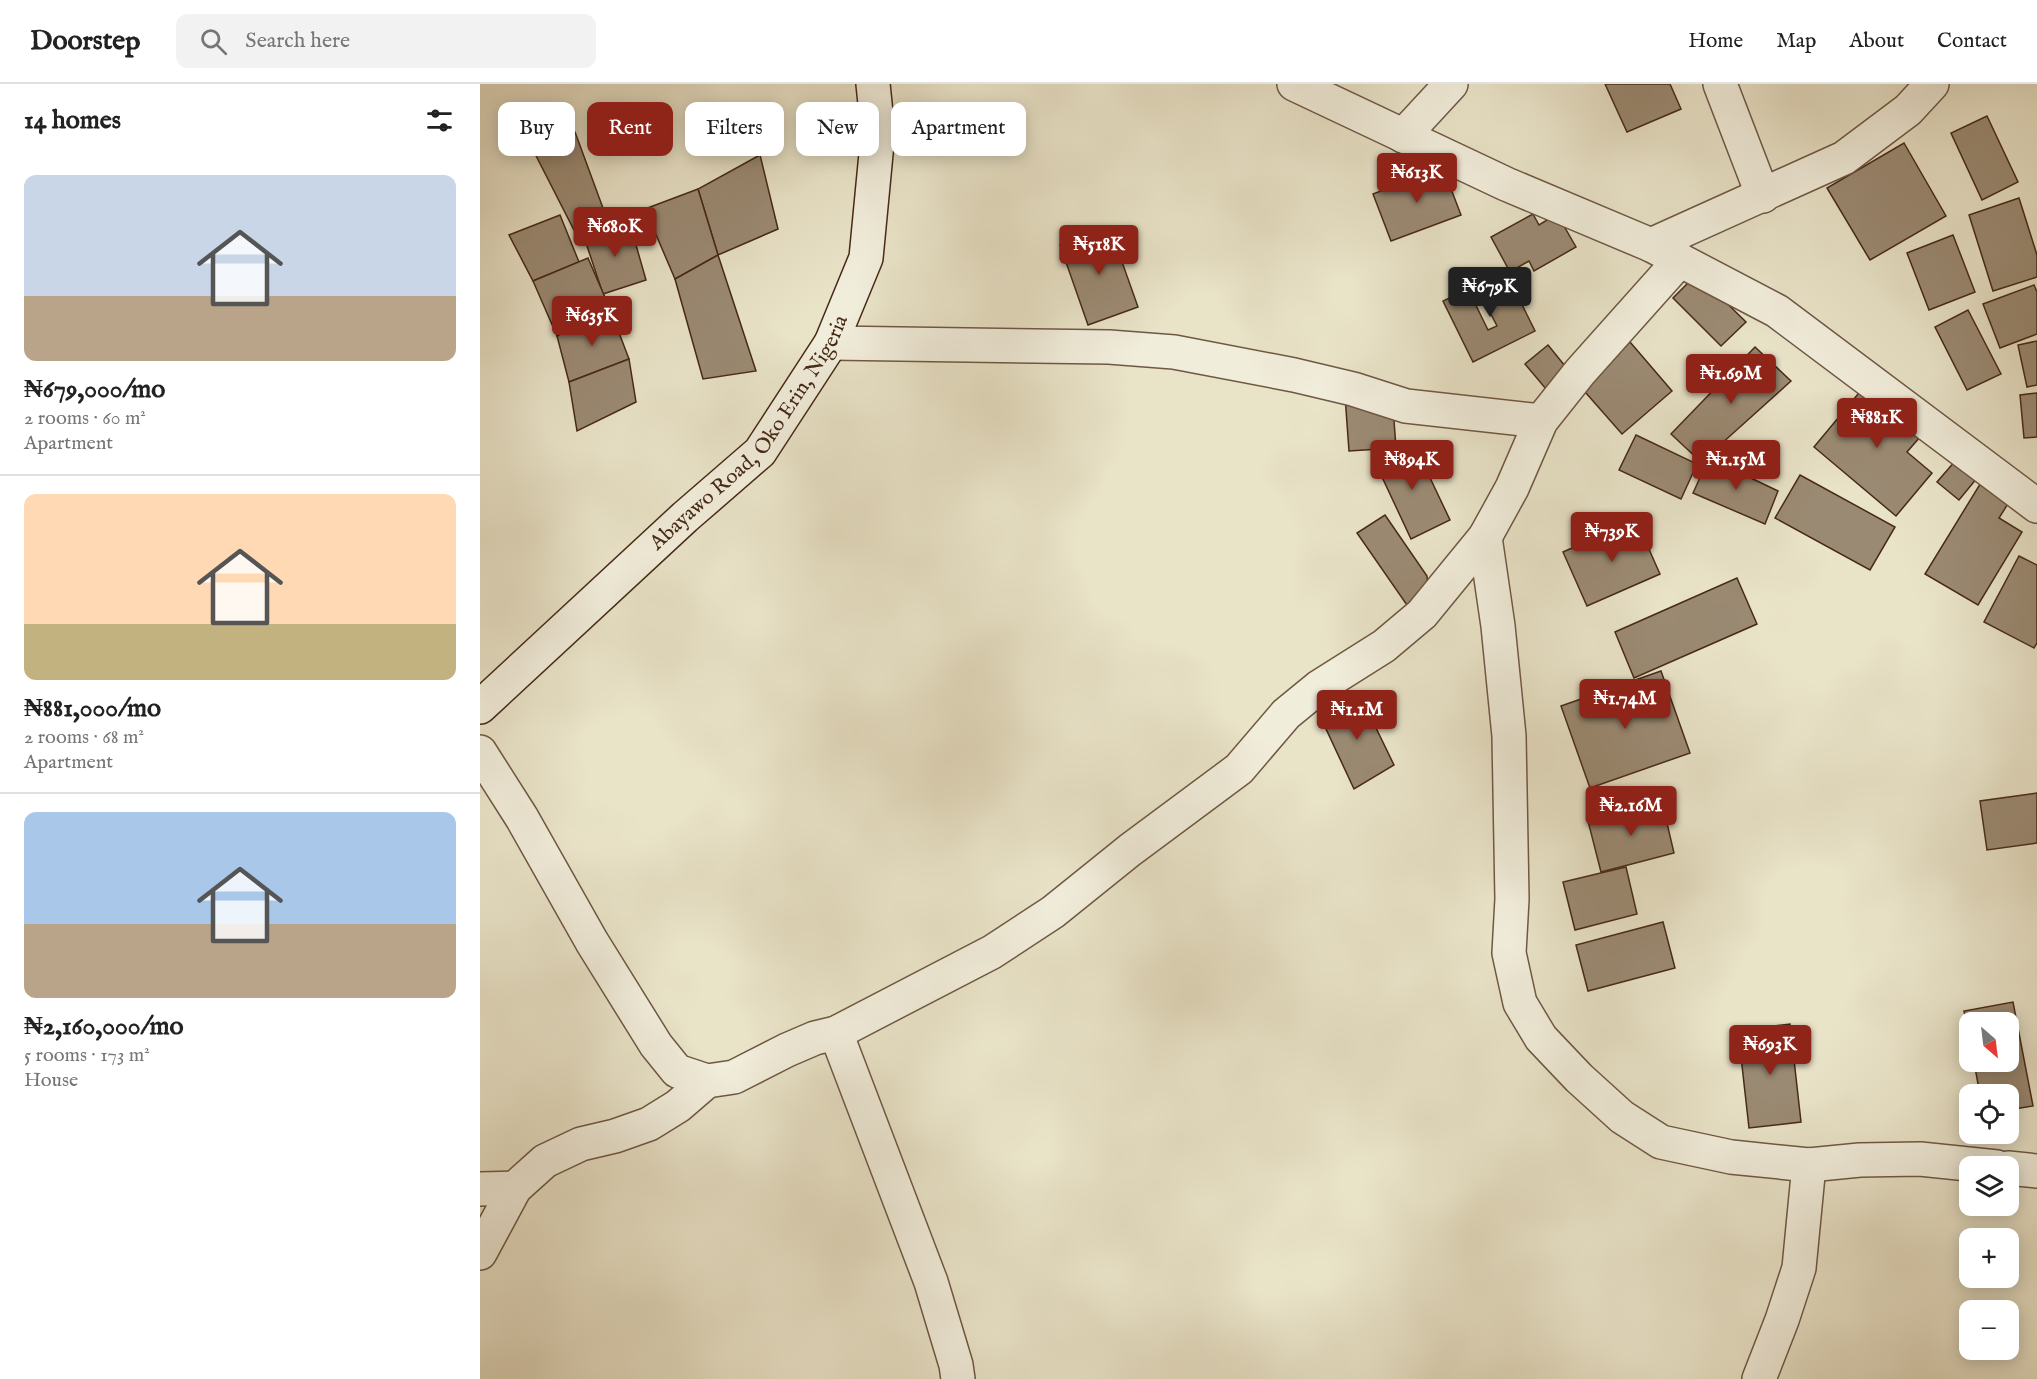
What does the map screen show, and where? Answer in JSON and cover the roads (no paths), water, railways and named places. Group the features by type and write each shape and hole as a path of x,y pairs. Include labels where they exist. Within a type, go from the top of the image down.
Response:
{"street":[{"name":"Abayawo Road, Oko Erin, Nigeria","path":"480,707 685,517 760,452 831,343 866,258 878,133 873,84"},
{"path":"1294,84 1506,184 1651,245 1777,311 2037,506"},
{"path":"1403,136 1451,84"},
{"path":"1720,84 1763,196"},
{"path":"1651,245 1844,158 1908,110 1932,84"},
{"path":"480,752 528,828 592,942 656,1045 677,1071 707,1081 734,1077 796,1046 836,1033 992,952 1053,912 1130,850 1239,769 1286,714 1319,687 1384,646 1422,614 1485,537 1512,488 1541,421 1580,372 1680,261"},
{"path":"831,343 1098,347 1174,352 1306,378 1353,389 1406,406 1541,421"},
{"path":"1485,537 1498,626 1509,736 1512,887 1509,953 1520,1003 1541,1038 1579,1078 1622,1117 1661,1143 1731,1157 1809,1165 1860,1160 1920,1159 1959,1163"},
{"path":"836,1033 931,1282 956,1365 958,1379"},
{"path":"480,1253 515,1188 545,1161 581,1144 615,1136 649,1124 678,1106 707,1081"},
{"path":"1759,1379 1782,1320 1798,1268 1809,1165"},
{"path":"2019,1169 2037,1171"},
{"path":"480,1189 515,1188"}]}
